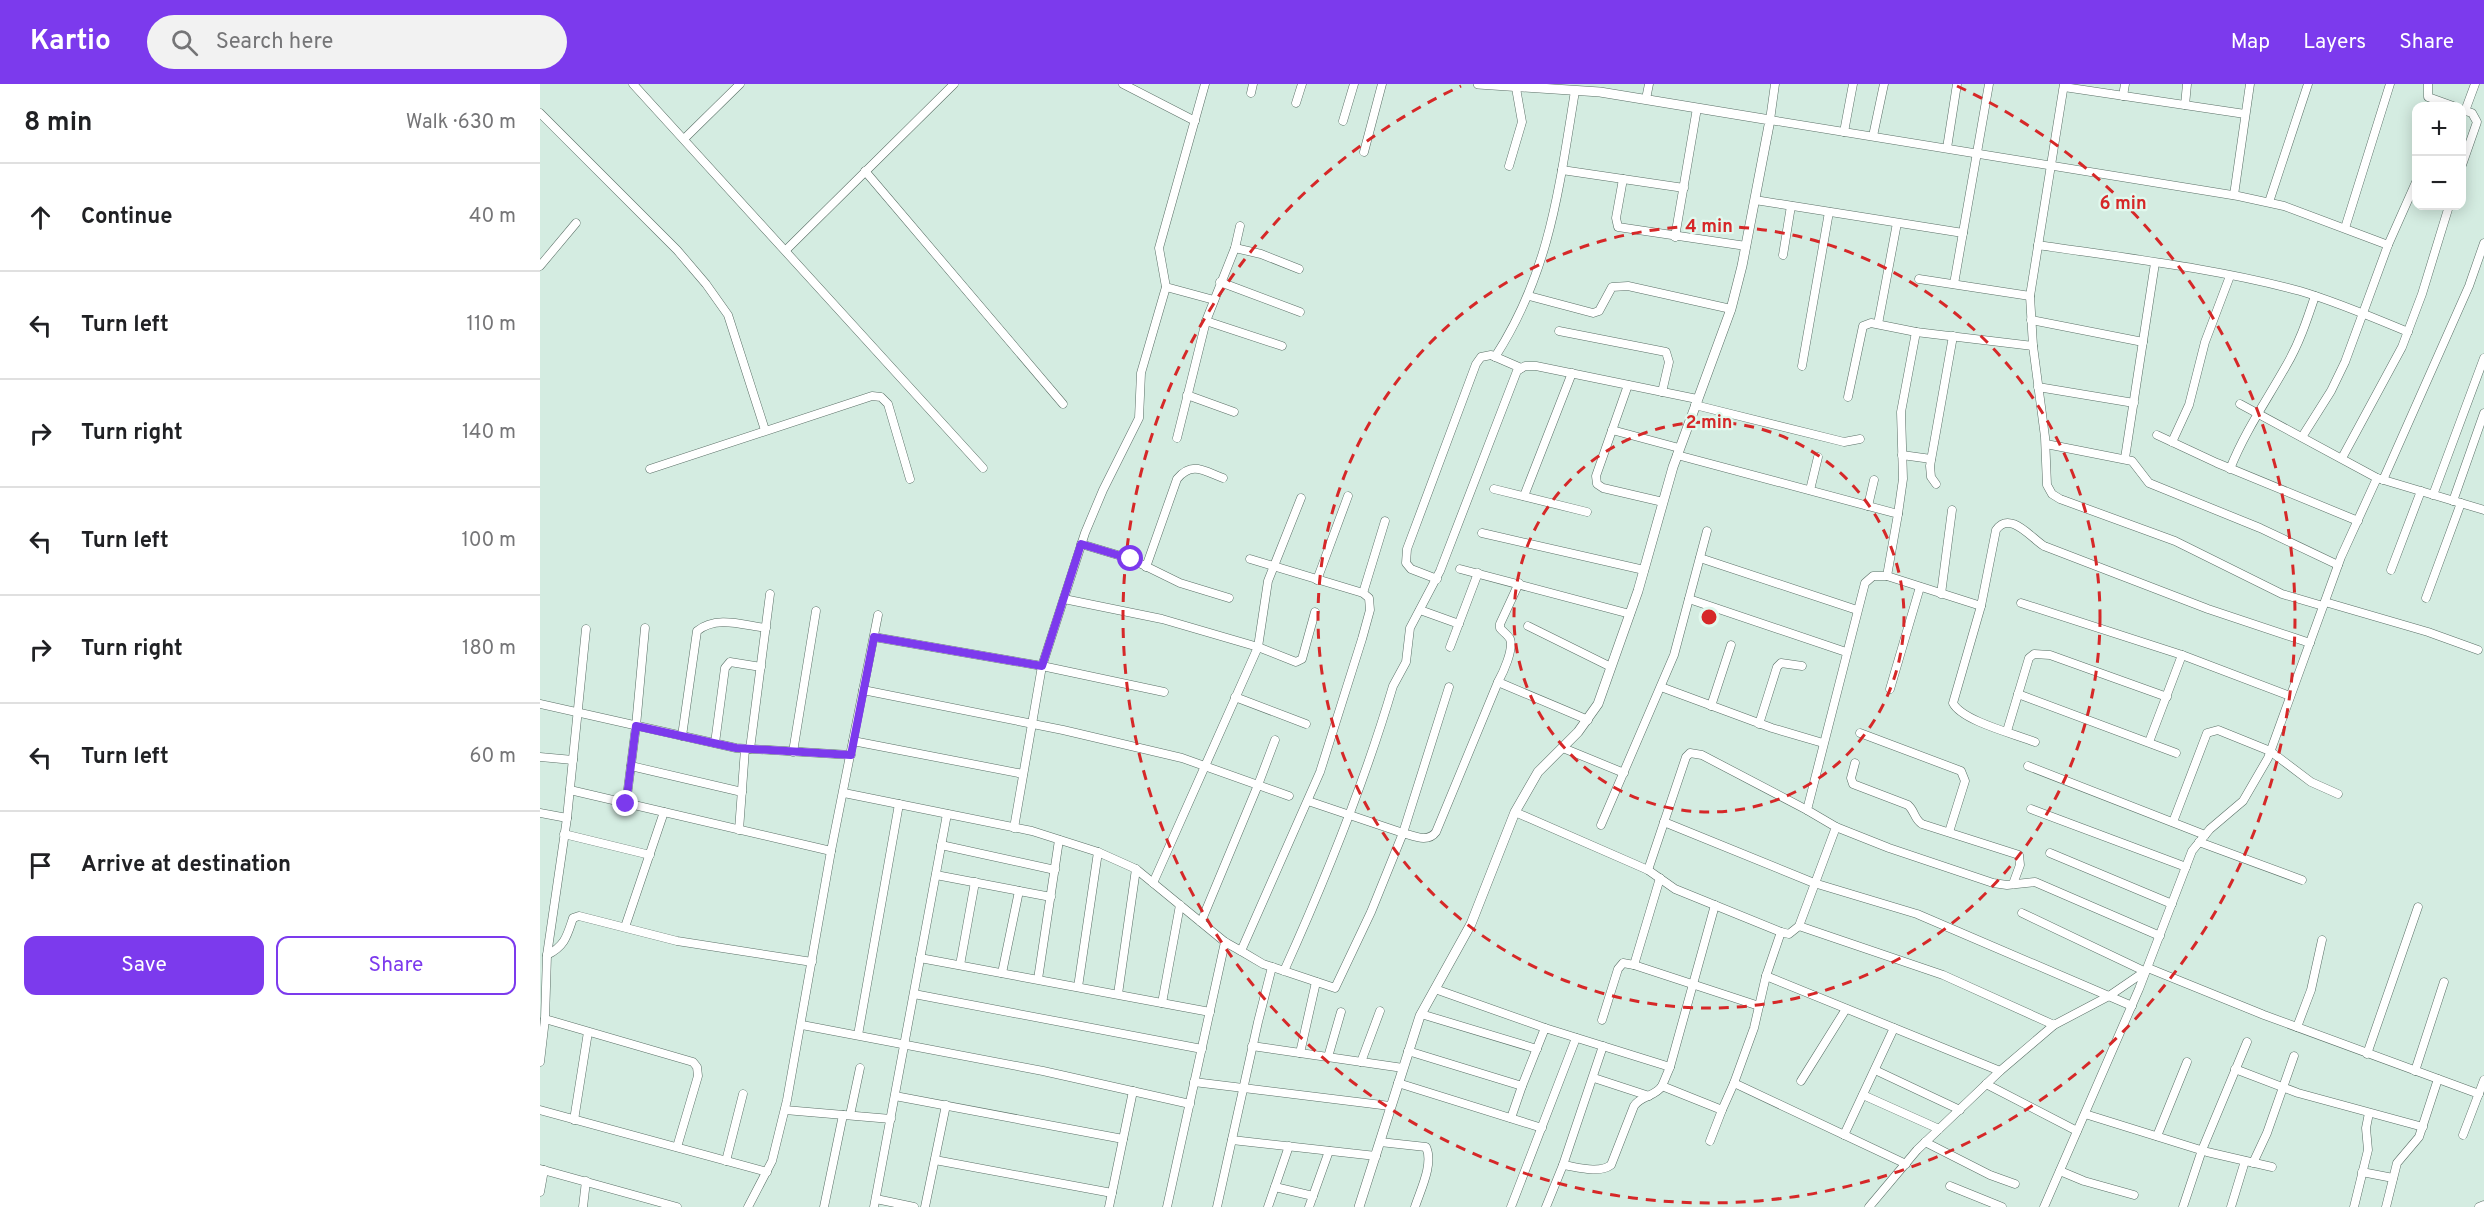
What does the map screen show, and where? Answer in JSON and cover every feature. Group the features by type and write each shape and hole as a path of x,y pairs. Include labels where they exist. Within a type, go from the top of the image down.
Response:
{"street":[{"path":"633,84 685,138 982,468"},
{"path":"685,138 740,84"},
{"path":"786,250 954,84"},
{"path":"1123,84 1195,121"},
{"path":"1014,828 1042,666 1081,544 1103,490 1139,418 1141,373 1166,287 1159,248 1206,84"},
{"path":"1296,103 1302,84"},
{"path":"1343,121 1354,84"},
{"path":"1364,152 1382,84"},
{"path":"1478,84 1546,87 1575,91 1601,88 1697,108 2234,195 2269,202 2388,245"},
{"path":"1646,99 1649,84"},
{"path":"1359,1207 1421,1014 1472,924 1515,812 1538,772 1588,720 1598,704 1644,570 1678,452 1731,309 1755,200 1775,84"},
{"path":"1844,132 1853,84"},
{"path":"1873,136 1884,84"},
{"path":"1947,148 1957,84"},
{"path":"1954,284 1989,84"},
{"path":"2123,96 2125,84"},
{"path":"2185,105 2187,84"},
{"path":"2234,195 2250,84"},
{"path":"2269,202 2308,84"},
{"path":"2345,228 2390,84"},
{"path":"2428,84 2428,97 2441,102"},
{"path":"2466,104 2475,84"},
{"path":"2246,114 2064,85 2030,296 2033,346 2046,444 2047,485 2052,494 2060,499 2175,541 2282,594 2428,632 2478,650"},
{"path":"1509,166 1521,122 1516,87"},
{"path":"1495,357 1529,296 1553,221 1575,91"},
{"path":"1675,237 1697,108"},
{"path":"540,112 677,250 706,284 728,315 765,430"},
{"path":"2466,112 2475,117 2477,122 2466,154"},
{"path":"1562,170 1684,188"},
{"path":"865,171 1063,404"},
{"path":"1623,179 1616,218 1618,227 1746,246"},
{"path":"2302,437 2331,391 2364,314 2388,245 2412,192"},
{"path":"1755,200 1963,233"},
{"path":"1783,255 1791,206"},
{"path":"2342,458 2384,382 2408,332 2422,294 2447,210"},
{"path":"1802,366 1829,212"},
{"path":"540,266 576,223"},
{"path":"1878,324 1897,223"},
{"path":"1177,438 1206,321 1235,248 1240,226"},
{"path":"2044,1207 2132,1006 2192,851 2202,838 2243,801 2270,751 2338,565 2469,286 2484,243"},
{"path":"2038,245 2230,276 2315,296 2408,332"},
{"path":"1235,248 1260,254 1299,269"},
{"path":"2125,458 2155,263"},
{"path":"2172,442 2189,405 2205,342 2230,276"},
{"path":"1919,279 2030,296"},
{"path":"1220,282 1300,312"},
{"path":"1529,296 1593,313 1599,311 1612,287 1628,286 1731,309"},
{"path":"1166,287 1214,300"},
{"path":"2230,469 2257,413 2287,365 2306,323 2315,296"},
{"path":"2031,320 2143,342"},
{"path":"1206,321 1282,346"},
{"path":"1848,397 1863,326 1866,324 2033,346"},
{"path":"1559,331 1666,352 1669,362 1662,392"},
{"path":"1887,576 1903,479 1900,412 1916,332"},
{"path":"1936,484 1931,477 1931,459 1953,336"},
{"path":"1437,579 1411,568 1406,562 1407,549 1476,364 1486,355 1521,368 1536,366 1662,392 1845,442 1860,439"},
{"path":"2433,495 2484,358"},
{"path":"1284,971 1350,817 1393,686 1404,671 1410,628 1437,579 1517,371 1521,368"},
{"path":"1524,496 1546,445 1572,373"},
{"path":"1628,385 1596,476 1597,484 1603,488 1663,502"},
{"path":"2038,387 2134,403"},
{"path":"1187,395 1234,412"},
{"path":"650,469 872,396 881,397 888,404 910,479"},
{"path":"2240,404 2380,479 2484,510"},
{"path":"2426,598 2484,413"},
{"path":"1612,430 1678,452 1898,514"},
{"path":"2157,435 2230,469 2358,521"},
{"path":"2046,444 2125,458 2136,464 2144,479 2149,483 2260,528 2338,565"},
{"path":"1902,455 1931,459"},
{"path":"1810,490 1818,457"},
{"path":"1146,567 1177,479 1188,469 1196,469 1223,478"},
{"path":"1868,506 1874,480"},
{"path":"1494,489 1587,512"},
{"path":"2391,570 2421,491"},
{"path":"1317,580 1348,496"},
{"path":"1153,883 1258,646 1264,595 1301,498"},
{"path":"1941,594 1952,510"},
{"path":"1363,593 1384,520"},
{"path":"2035,742 1968,717 1956,710 1953,703 1981,606 1996,530 2001,524 2008,522 2022,529 2044,546 2208,609 2310,643"},
{"path":"1601,825 1674,655 1707,531"},
{"path":"1482,533 1644,570"},
{"path":"1081,544 1131,559 1180,583 1229,598"},
{"path":"1700,558 1857,610"},
{"path":"1241,951 1320,772 1370,610 1369,598 1363,593 1250,559"},
{"path":"1460,568 1630,614"},
{"path":"1450,647 1479,573"},
{"path":"1807,810 1857,610 1865,583 1869,578 1887,576 1981,606"},
{"path":"1308,801 1403,833 1425,839 1433,837 1505,668 1511,645 1508,636 1500,628 1500,624 1519,583"},
{"path":"1890,688 1920,587"},
{"path":"739,830 742,792 770,594"},
{"path":"1689,598 1846,652"},
{"path":"1064,599 1162,619 1258,646 1292,662 1302,659 1315,612"},
{"path":"2021,603 2182,655 2290,696"},
{"path":"1420,610 1459,624"},
{"path":"793,752 816,611"},
{"path":"748,1207 772,1161 785,1110 802,1025 831,851 878,615"},
{"path":"682,736 697,631 704,625 718,622 766,628"},
{"path":"1528,627 1611,667"},
{"path":"540,1062 545,1019 543,987 567,818 586,628"},
{"path":"626,804 645,628"},
{"path":"874,637 1042,666 1164,692"},
{"path":"1711,706 1731,645"},
{"path":"2007,731 2029,658 2034,654 2040,653 2167,697"},
{"path":"2149,742 2182,655"},
{"path":"715,743 725,668 730,662 735,661 761,667"},
{"path":"1759,724 1778,667 1781,663 1802,666"},
{"path":"1498,682 1588,720"},
{"path":"844,793 1014,828 1098,852 1137,869 1225,942 1272,967 1335,988 1371,912 1403,833 1449,687"},
{"path":"1660,687 1759,724 1823,743"},
{"path":"863,690 1032,724 1206,765 1289,796"},
{"path":"2018,694 2176,753"},
{"path":"1235,696 1306,724"},
{"path":"540,704 748,749 851,755"},
{"path":"2173,822 2207,733 2218,730 2270,751 2311,782 2338,794"},
{"path":"1860,733 1961,771 1965,781 1949,832"},
{"path":"1201,922 1275,740"},
{"path":"853,741 1023,774"},
{"path":"1563,748 1624,773"},
{"path":"1648,870 1686,757 1690,753 1695,753 1836,827 1889,848 1993,884 2025,882 2042,885 2160,936"},
{"path":"540,757 573,760"},
{"path":"1854,763 1851,778 1853,784 1908,806 1917,820 2019,855 2020,865 2013,884"},
{"path":"631,766 742,792"},
{"path":"2028,766 2173,822 2202,838 2302,880"},
{"path":"570,790 831,851"},
{"path":"858,1035 899,804"},
{"path":"2031,809 2186,867"},
{"path":"625,927 663,812"},
{"path":"1515,812 1648,870 1675,889 1789,934 1799,926 1836,827"},
{"path":"540,813 567,818"},
{"path":"914,1207 875,1203 947,814"},
{"path":"1664,822 1814,883 1917,914 2132,1006"},
{"path":"564,834 650,855"},
{"path":"1038,979 1059,840"},
{"path":"942,845 1055,870"},
{"path":"1078,987 1098,852"},
{"path":"2050,853 2172,904"},
{"path":"1118,994 1137,869"},
{"path":"936,875 1051,897"},
{"path":"1634,965 1660,878"},
{"path":"960,965 975,882"},
{"path":"1002,973 1019,891"},
{"path":"1162,1003 1180,905"},
{"path":"1563,1165 1598,1169 1607,1169 1611,1166 1634,1106 1638,1100 1656,1093 1662,1086 1670,1067 1715,905"},
{"path":"2367,1054 2418,907"},
{"path":"2022,914 2146,970 2479,1094"},
{"path":"547,955 566,942 575,916 677,940 812,962"},
{"path":"1799,926 1943,975 2054,1025"},
{"path":"1710,1141 1747,1050 1766,976 1781,932"},
{"path":"2297,1027 2311,990 2322,940"},
{"path":"1167,1207 1225,942"},
{"path":"920,958 1210,1012"},
{"path":"1602,1020 1618,969 1623,963 1694,983 1759,1006"},
{"path":"1217,1207 1252,1046 1272,967"},
{"path":"1869,1207 1925,1142 2000,1071 2054,1025 2109,996 2146,970"},
{"path":"1766,976 2000,1071"},
{"path":"1300,1053 1316,982"},
{"path":"2415,1071 2444,982"},
{"path":"1435,989 1545,1028 1670,1067"},
{"path":"914,994 1202,1049"},
{"path":"1801,1081 1846,1009"},
{"path":"1361,1062 1380,1011"},
{"path":"1328,1057 1341,1012"},
{"path":"1421,1014 1537,1049"},
{"path":"545,1019 693,1062 697,1067 698,1076 677,1147"},
{"path":"802,1025 904,1043 1190,1104"},
{"path":"1511,1118 1545,1028"},
{"path":"1844,1135 1894,1028"},
{"path":"574,1120 588,1032"},
{"path":"1511,1207 1576,1038"},
{"path":"2183,1207 2202,1150 2247,1042"},
{"path":"1252,1046 1403,1068"},
{"path":"1546,1207 1594,1078 1603,1046"},
{"path":"1408,1051 1522,1086"},
{"path":"2231,1207 2249,1162 2267,1133 2294,1056"},
{"path":"2157,1136 2187,1062"},
{"path":"824,1207 846,1115 861,1068"},
{"path":"2235,1069 2283,1087 2422,1127"},
{"path":"1875,1070 1960,1110"},
{"path":"1594,1078 1650,1096"},
{"path":"2386,1207 2397,1162 2419,1137 2438,1079"},
{"path":"2463,1135 2484,1080"},
{"path":"1194,1082 1390,1106"},
{"path":"1398,1083 1542,1128"},
{"path":"1734,1083 1906,1164"},
{"path":"1986,1084 2077,1131"},
{"path":"1662,1086 1722,1110"},
{"path":"1109,1207 1133,1091"},
{"path":"726,1161 743,1094"},
{"path":"1863,1095 1939,1129"},
{"path":"895,1096 1123,1139"},
{"path":"925,1207 946,1105"},
{"path":"540,1110 767,1172"},
{"path":"785,1110 891,1119"},
{"path":"2354,1207 2368,1150 2366,1128 2369,1113"},
{"path":"2085,1114 2202,1150 2272,1167"},
{"path":"1232,1140 1376,1156"},
{"path":"1925,1142 1990,1175 2015,1184"},
{"path":"1380,1143 1426,1147 1428,1166 1415,1207"},
{"path":"1268,1207 1289,1146"},
{"path":"1309,1207 1329,1151"},
{"path":"935,1160 1112,1193"},
{"path":"540,1192 542,1170 676,1207"},
{"path":"2060,1171 2084,1181 2134,1195"},
{"path":"2362,1172 2393,1178"},
{"path":"583,1207 586,1181"},
{"path":"1950,1186 2002,1207"},
{"path":"1275,1187 1313,1196"},
{"path":"2479,1207 2484,1205"}],"route":[{"path":"626,804 636,726 736,748 851,755 874,637 1042,666 1081,544 1131,559"}]}
